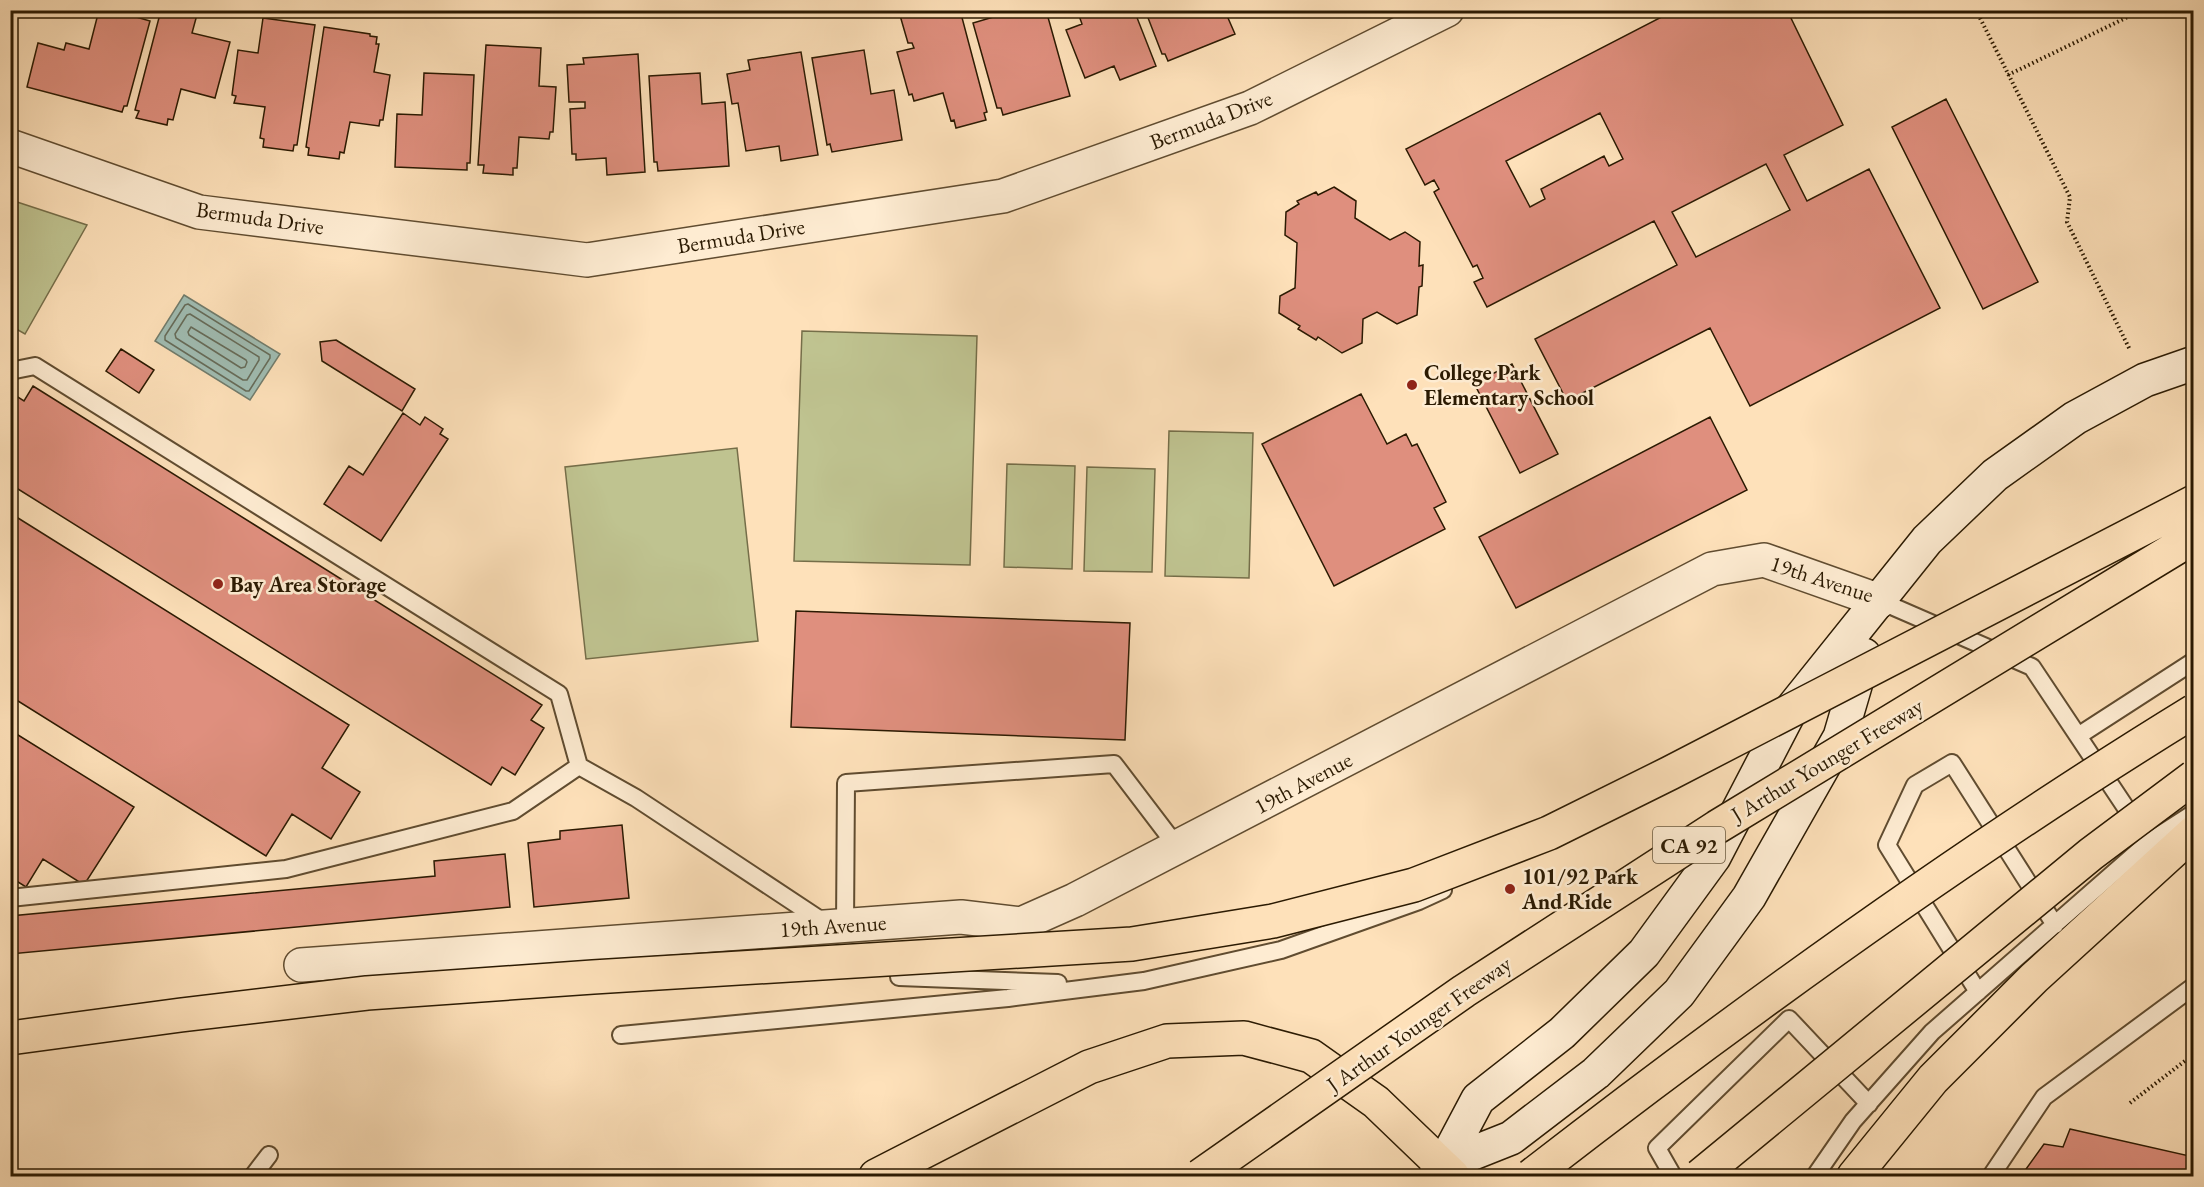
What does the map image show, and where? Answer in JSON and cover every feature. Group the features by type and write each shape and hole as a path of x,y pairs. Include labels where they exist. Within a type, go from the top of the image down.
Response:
{"highway":[{"path":"10,1038 367,993 1132,944 1273,921 1414,885 1549,833 1670,773 2193,502"},
{"name":"J Arthur Younger Freeway","path":"1200,1176 1464,991 1717,827 2193,537"},
{"path":"1531,1176 1852,938 2090,775 2193,711"},
{"path":"1700,1176 2091,854 2193,777"},
{"path":"1854,1176 1933,1078 2034,978 2193,832"},
{"path":"876,1176 1089,1067 1167,1041 1244,1038 1311,1056 1376,1102 1441,1173"}],"street":[{"name":"Bermuda Drive","path":"10,146 199,212 588,260 1003,196 1250,108 1447,10"},
{"name":"19th Avenue","path":"301,964 961,917 1021,924 1075,900 1178,848 1712,569 1764,560 1880,601 1927,540 1995,475 2075,418 2145,380 2193,363"},
{"path":"1441,1173 1511,1138 1596,1073 1679,993 1749,897 1840,737 1880,601"},
{"path":"1441,1173 1478,1099 1562,1033 1644,953 1714,857 1790,711 1880,601"}],"lane":[{"path":"10,371 35,366 559,694 579,766 636,798 838,926 846,783 1114,764 1178,848"},
{"path":"2008,657 2193,543"},
{"path":"1880,601 2032,668 2149,842"},
{"path":"2078,736 2193,661"},
{"path":"1978,992 1887,845 1915,785 1952,763 2055,924"},
{"path":"10,898 286,869 513,811 579,766"},
{"path":"621,1035 1008,998 1144,981 1281,950 1419,901 1547,839 1670,773"},
{"path":"1815,1176 1853,1121 1932,1032 2149,842 2193,813"},
{"path":"898,976 1068,984"},
{"path":"1991,1176 2044,1097 2193,986"},
{"path":"1673,1176 1657,1148 1789,1019 1869,1104"},
{"path":"253,1176 269,1155"}],"path":[{"path":"1976,10 2070,196 2067,222 2145,380"},
{"path":"2008,75 2142,10"},
{"path":"2130,1103 2193,1054"}],"green space":[{"path":"11,200 87,225 25,334 11,326"},
{"path":"802,331 977,336 970,565 794,561"},
{"path":"1169,431 1253,433 1249,578 1165,576"},
{"path":"737,448 758,641 586,659 565,467"},
{"path":"1007,464 1075,466 1072,569 1004,567"},
{"path":"1087,467 1155,469 1152,572 1084,571"}],"water":[{"path":"184,295 280,354 250,400 155,341"}],"building":[{"path":"99,10 112,10 150,21 127,106 124,106 122,112 27,87 38,43 64,50 66,43 89,49"},
{"path":"161,10 198,11 192,33 230,42 215,98 181,89 173,120 168,119 167,125 136,118 139,111 135,110"},
{"path":"905,10 960,10 987,112 984,113 986,120 956,128 954,120 951,121 943,93 914,101 912,94 909,95 897,52 914,48 912,43 908,43 899,12"},
{"path":"1017,10 1046,10 1070,96 1003,115 1001,108 997,108 973,23"},
{"path":"1077,10 1134,10 1156,66 1120,80 1114,66 1085,78 1066,30 1082,24"},
{"path":"1145,10 1227,10 1225,11 1235,34 1168,61 1165,54 1162,54"},
{"path":"1675,10 1787,10 1843,125 1784,155 1807,201 1869,169 1940,308 1750,406 1710,328 1567,401 1535,339 1677,265 1654,221 1487,307 1474,282 1483,278 1477,265 1473,267 1434,192 1439,189 1434,180 1425,185 1406,149","holes":["1600,113 1623,159 1609,166 1604,156 1541,189 1545,199 1530,207 1506,161","1766,164 1790,210 1696,257 1672,212"]},
{"path":"263,18 315,25 297,145 294,145 293,151 263,147 264,139 260,138 265,107 234,103 236,96 232,95 238,50 258,53"},
{"path":"324,27 377,37 376,44 379,44 374,72 390,75 383,120 380,120 379,126 350,122 344,153 340,152 339,159 308,155 309,148 306,147"},
{"path":"486,45 541,48 539,86 556,87 553,132 550,132 549,139 519,137 517,168 513,168 513,175 483,173 484,165 478,165"},
{"path":"864,50 871,94 894,90 902,140 832,152 830,144 827,145 812,58"},
{"path":"801,52 818,155 781,161 779,146 746,151 738,103 732,104 727,74 750,70 748,60"},
{"path":"638,54 645,172 607,175 606,158 576,160 576,154 572,154 570,109 585,108 585,102 569,102 567,65 584,64 583,58"},
{"path":"424,73 474,75 470,163 467,163 467,170 395,167 397,114 422,115"},
{"path":"700,73 702,104 725,102 729,166 658,171 657,162 654,162 649,76"},
{"path":"1946,99 2038,282 1983,309 1892,127"},
{"path":"1334,187 1356,201 1355,218 1390,240 1405,232 1420,242 1419,266 1423,265 1417,315 1397,324 1377,312 1363,319 1362,343 1342,353 1318,337 1316,340 1298,329 1300,326 1279,313 1280,296 1295,288 1297,243 1285,235 1286,212 1299,204 1297,201 1316,192 1318,195"},
{"path":"336,340 415,389 402,411 322,361 320,342"},
{"path":"121,349 154,370 139,393 106,371"},
{"path":"1512,364 1558,454 1520,473 1474,383"},
{"path":"33,386 542,705 531,720 544,728 515,775 502,767 491,785 10,484 10,392 24,401"},
{"path":"1361,394 1387,444 1406,434 1412,446 1417,444 1446,502 1434,508 1445,529 1334,586 1262,444"},
{"path":"403,413 420,425 425,417 443,429 440,434 448,439 381,541 324,504 349,466 363,475"},
{"path":"1710,417 1747,490 1516,608 1479,537"},
{"path":"10,513 349,725 322,768 360,792 331,839 292,814 266,856 10,696"},
{"path":"796,611 1130,623 1125,740 791,727"},
{"path":"10,730 134,807 84,885 43,859 26,887 10,877"},
{"path":"622,825 629,898 534,907 528,843 560,839 560,831"},
{"path":"505,854 510,907 10,954 10,916 435,876 434,861"},
{"path":"2070,1129 2194,1157 2194,1176 2021,1176 2044,1144 2063,1147"}],"place":[{"name":"College Park Elementary School","path":"1412,385"},
{"name":"Bay Area Storage","path":"218,584"},
{"name":"101/92 Park And Ride","path":"1510,889"}]}
